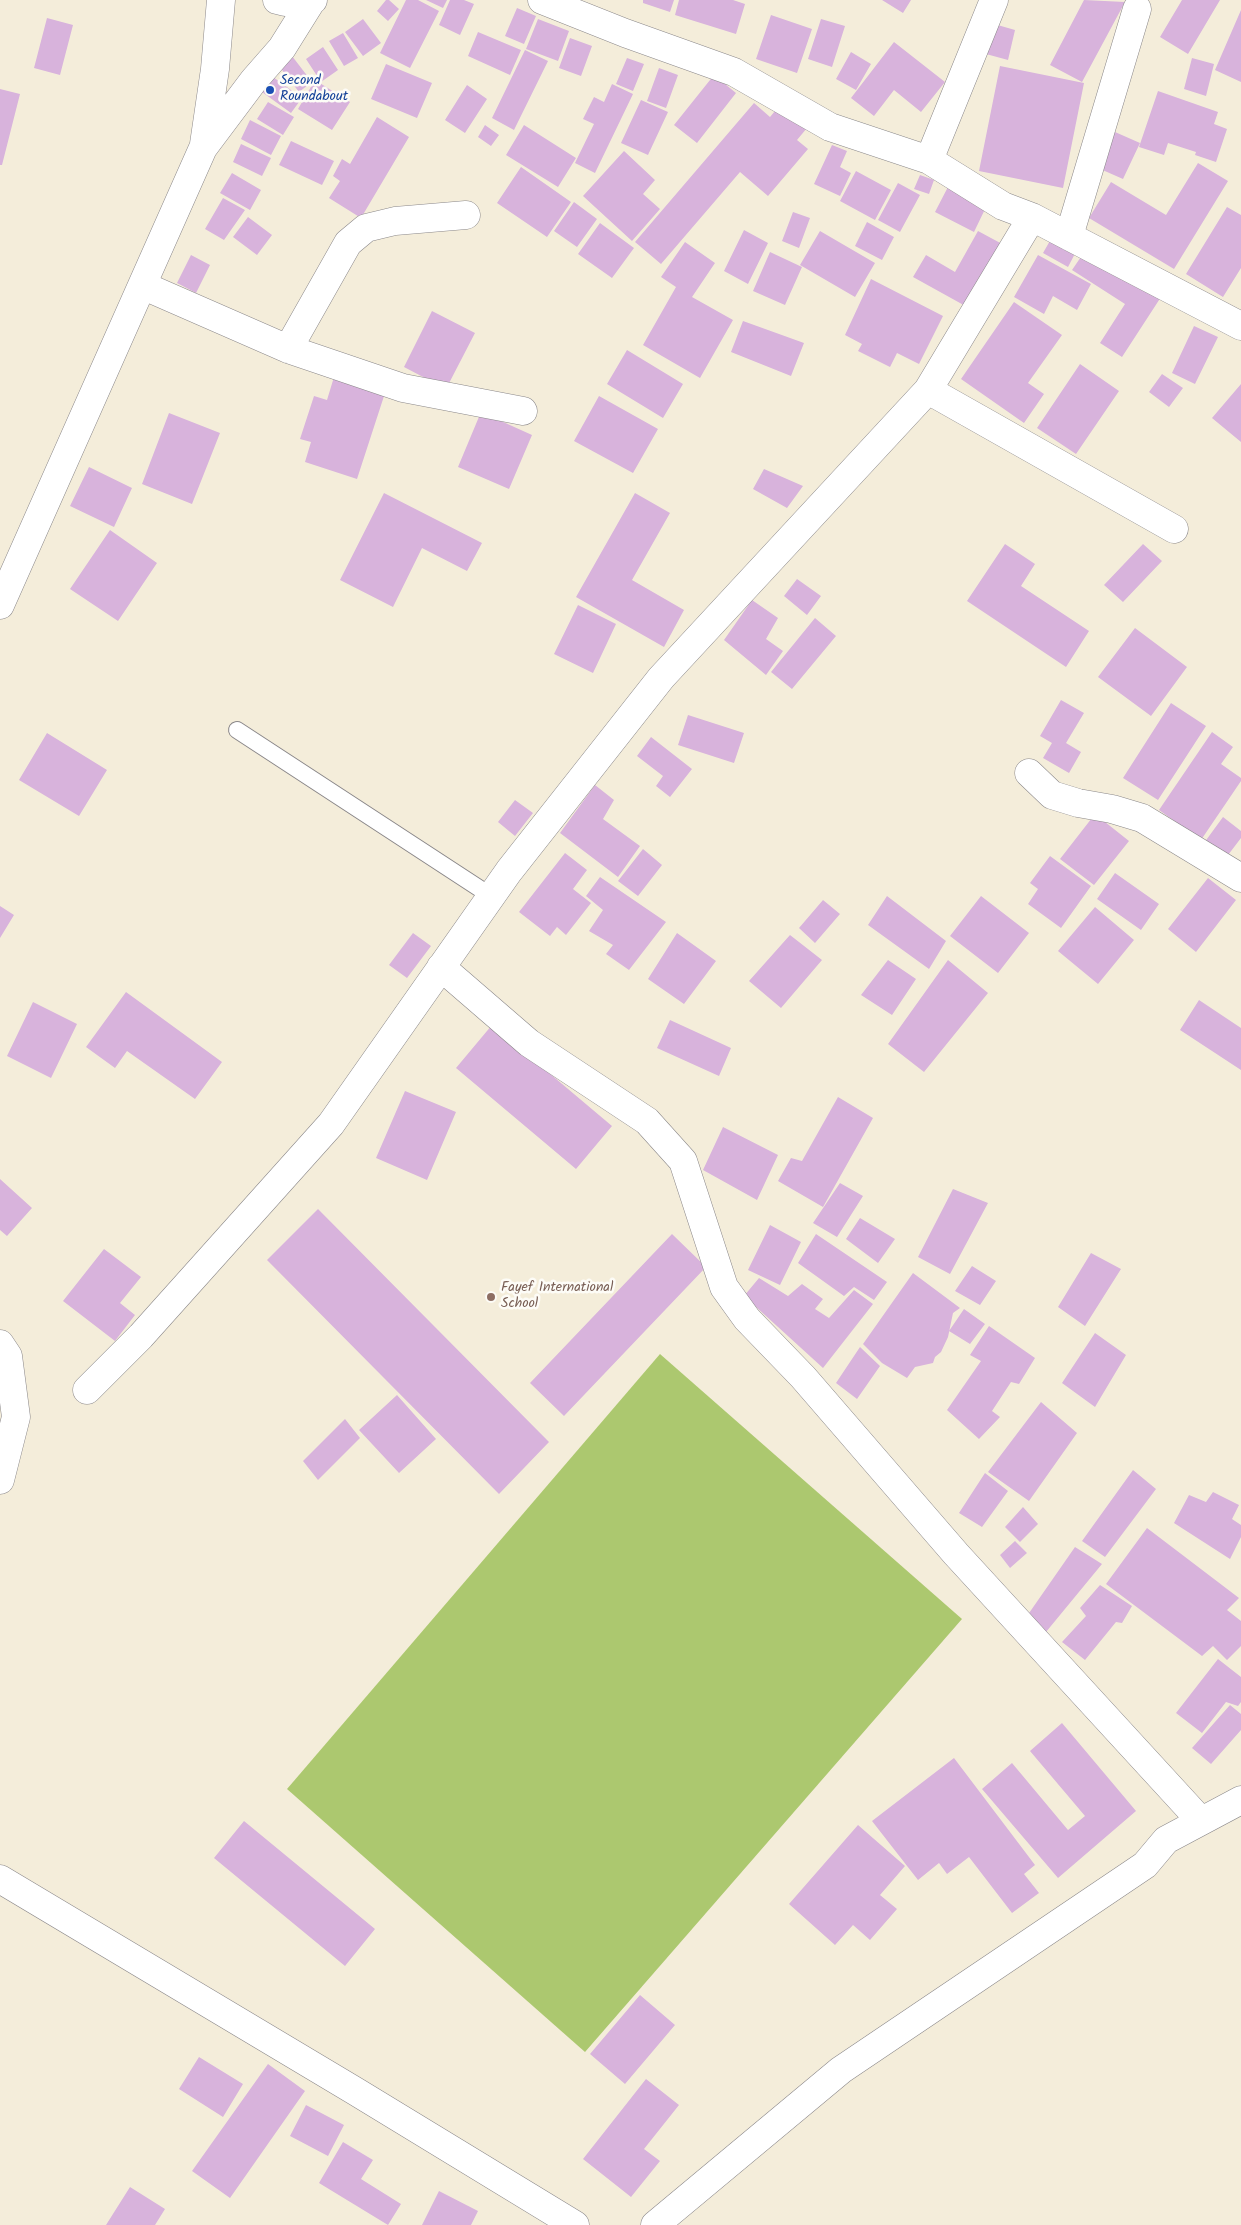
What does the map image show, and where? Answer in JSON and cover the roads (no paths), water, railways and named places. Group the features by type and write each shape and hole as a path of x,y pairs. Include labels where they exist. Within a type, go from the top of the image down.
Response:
{"street":[{"path":"203,148 215,69 221,0"},
{"path":"277,0 285,2 312,0"},
{"path":"0,605 144,286 203,148 254,80 282,48 312,0"},
{"path":"542,0 625,33 734,72 830,127 929,160 1002,206 1032,216 1241,326"},
{"path":"929,160 994,0"},
{"path":"1069,236 1137,8"},
{"path":"288,349 348,242 366,228 396,221 466,215"},
{"path":"87,1390 141,1336 331,1124 492,896 660,678 928,390 1032,216"},
{"path":"144,286 288,349 403,388 523,411"},
{"path":"928,390 1174,529"},
{"path":"1028,773 1052,794 1078,803 1112,809 1142,818 1241,878"},
{"path":"442,967 529,1043 647,1122 683,1161 724,1287 747,1319 803,1377 956,1554 1201,1822"},
{"path":"0,1344 8,1356 16,1417 0,1480"},
{"path":"655,2225 841,2070 1145,1865 1166,1840 1241,1800"},
{"path":"0,1879 576,2225"}],"lane":[{"path":"237,730 492,896"}],"place":[{"name":"Second Roundabout","path":"270,90"},
{"name":"Fayef International School","path":"491,1297"}]}
